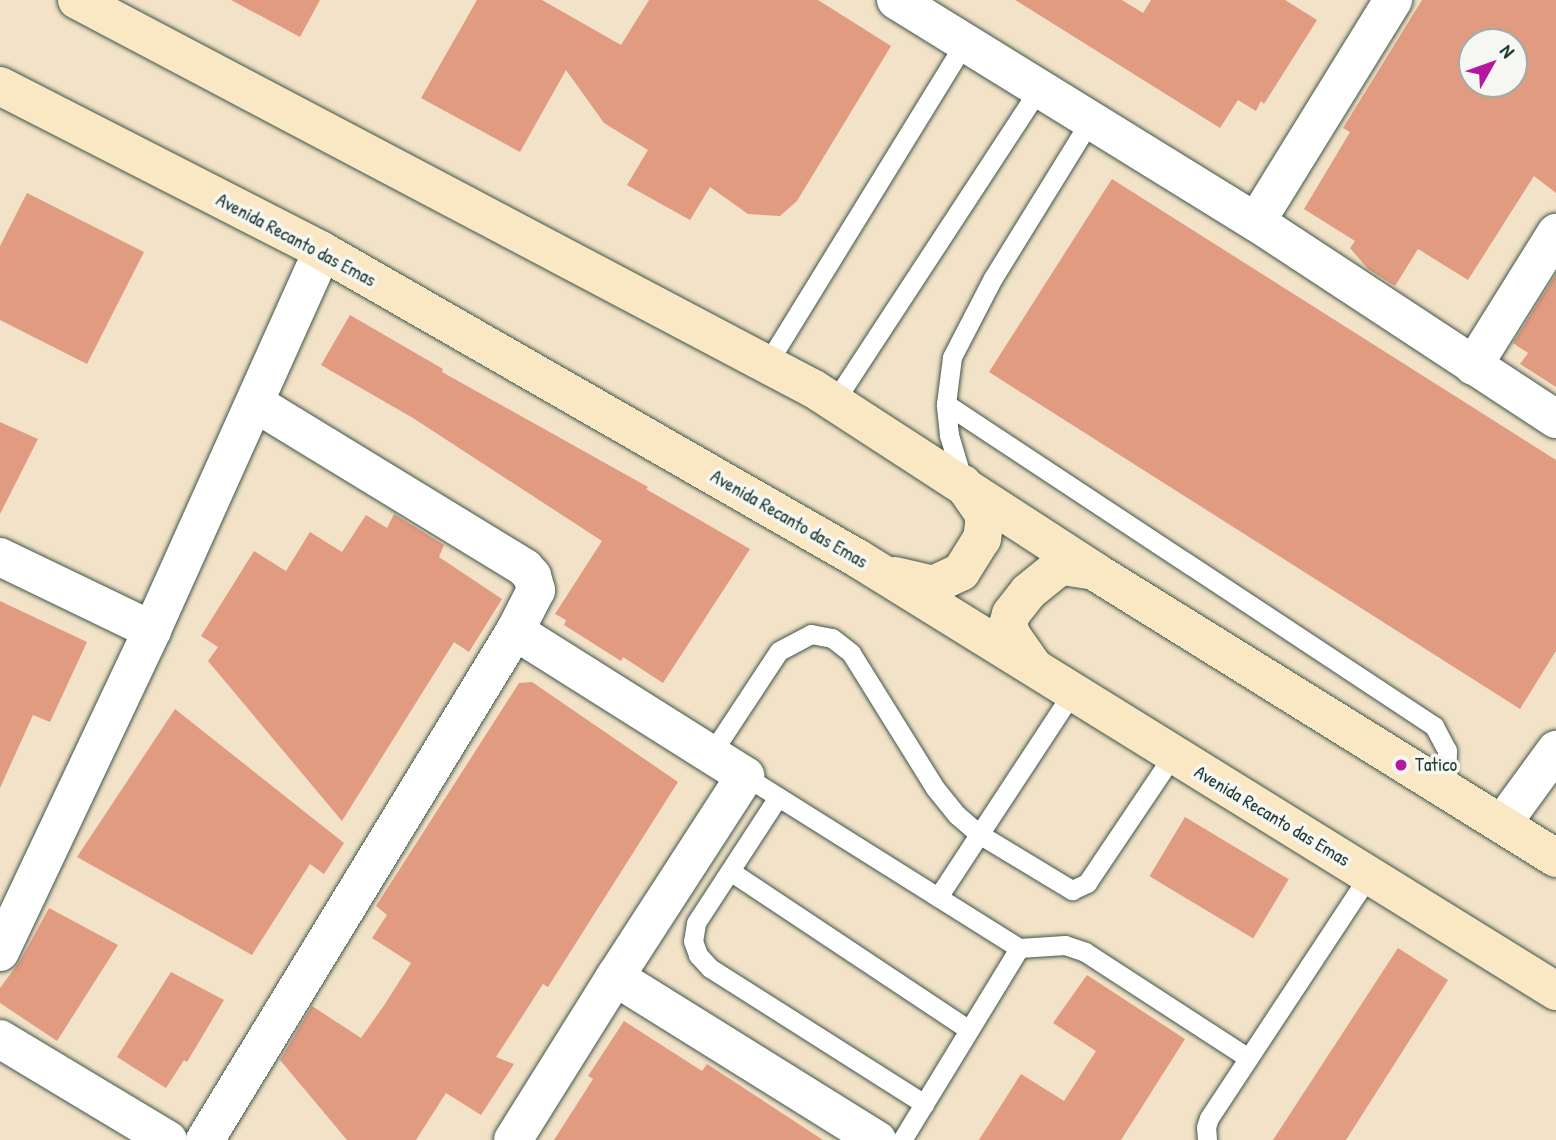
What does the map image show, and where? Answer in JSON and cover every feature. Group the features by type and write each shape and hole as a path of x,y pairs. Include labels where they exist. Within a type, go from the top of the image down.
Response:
{"main road":[{"path":"77,0 834,402 1094,571 1556,858"},
{"name":"Avenida Recanto das Emas","path":"3,94 322,251 883,574 1038,673 1556,991"},
{"path":"883,574 933,585 961,572 982,539 984,525 984,514 964,484"},
{"path":"1038,673 1012,636 1008,625 1011,614 1028,592 1055,570 1063,566 1094,571"}],"street":[{"path":"1256,222 1393,0"},
{"path":"900,1 1038,90 1256,222 1556,419"},
{"path":"1473,366 1556,233"},
{"path":"0,952 152,630 322,251"},
{"path":"205,1140 515,631 536,590 532,576 525,568 255,404"},
{"path":"0,557 152,630"},
{"path":"513,1140 745,776 515,631"},
{"path":"1502,824 1556,750"},
{"path":"615,977 877,1140"},
{"path":"0,1039 169,1140"}],"lane":[{"path":"766,364 964,44"},
{"path":"834,402 1038,90"},
{"path":"964,484 949,435 946,404 953,357 993,278 1090,121"},
{"path":"946,404 1434,726 1447,750 1446,790"},
{"path":"711,754 779,651 811,634 832,638 851,653 935,788 979,834 1072,890 1087,883 1172,755"},
{"path":"938,897 1072,693"},
{"path":"745,776 1019,948 1065,945 1085,952 1248,1058"},
{"path":"778,797 696,923 693,941 698,955 710,968 923,1104"},
{"path":"730,871 969,1030"},
{"path":"1207,1140 1206,1127 1209,1118 1369,875"},
{"path":"902,1140 1019,948"}],"building":[{"path":"231,0 320,0 300,37"},
{"path":"477,0 542,0 621,45 649,0 818,0 891,46 797,201 780,216 748,214 710,187 690,220 627,185 648,150 604,123 566,70 520,152 421,98"},
{"path":"1015,0 1122,0 1143,13 1151,0 1285,0 1317,20 1264,104 1261,101 1256,111 1238,100 1220,128"},
{"path":"1422,0 1556,0 1556,193 1534,176 1468,280 1418,249 1395,286 1368,269 1350,248 1355,241 1304,209 1350,132 1343,128"},
{"path":"1112,179 1556,460 1556,651 1520,709 989,372"},
{"path":"27,193 144,252 87,364 0,320 0,246"},
{"path":"1556,274 1556,387 1520,364 1528,353 1513,343"},
{"path":"350,315 443,369 442,372 648,487 646,489 750,549 663,683 623,657 621,661 564,625 566,620 555,614 602,541 413,418 321,365"},
{"path":"0,422 38,439 0,514"},
{"path":"394,514 444,545 439,557 502,599 469,652 454,642 342,821 208,661 218,647 201,636 254,551 286,571 310,532 342,552 366,515 387,528"},
{"path":"0,601 87,642 50,722 33,715 0,788"},
{"path":"532,682 678,782 548,987 543,984 496,1057 514,1064 481,1115 446,1093 416,1140 347,1140 280,1060 312,1006 361,1038 385,1004 411,963 372,938 387,915 376,906 519,683"},
{"path":"175,709 344,843 324,874 310,864 252,955 77,857"},
{"path":"1185,817 1289,879 1253,938 1149,876"},
{"path":"49,908 118,945 57,1041 0,1003 0,988 20,961"},
{"path":"1398,948 1448,980 1346,1140 1273,1140"},
{"path":"171,972 224,1000 187,1062 184,1060 166,1088 117,1057"},
{"path":"1087,975 1185,1039 1121,1140 979,1140 1021,1074 1064,1101 1096,1051 1053,1023"},
{"path":"624,1021 702,1071 707,1064 823,1140 554,1140 593,1079 588,1076"}],"place":[{"name":"Tatico","path":"1401,765"}]}
